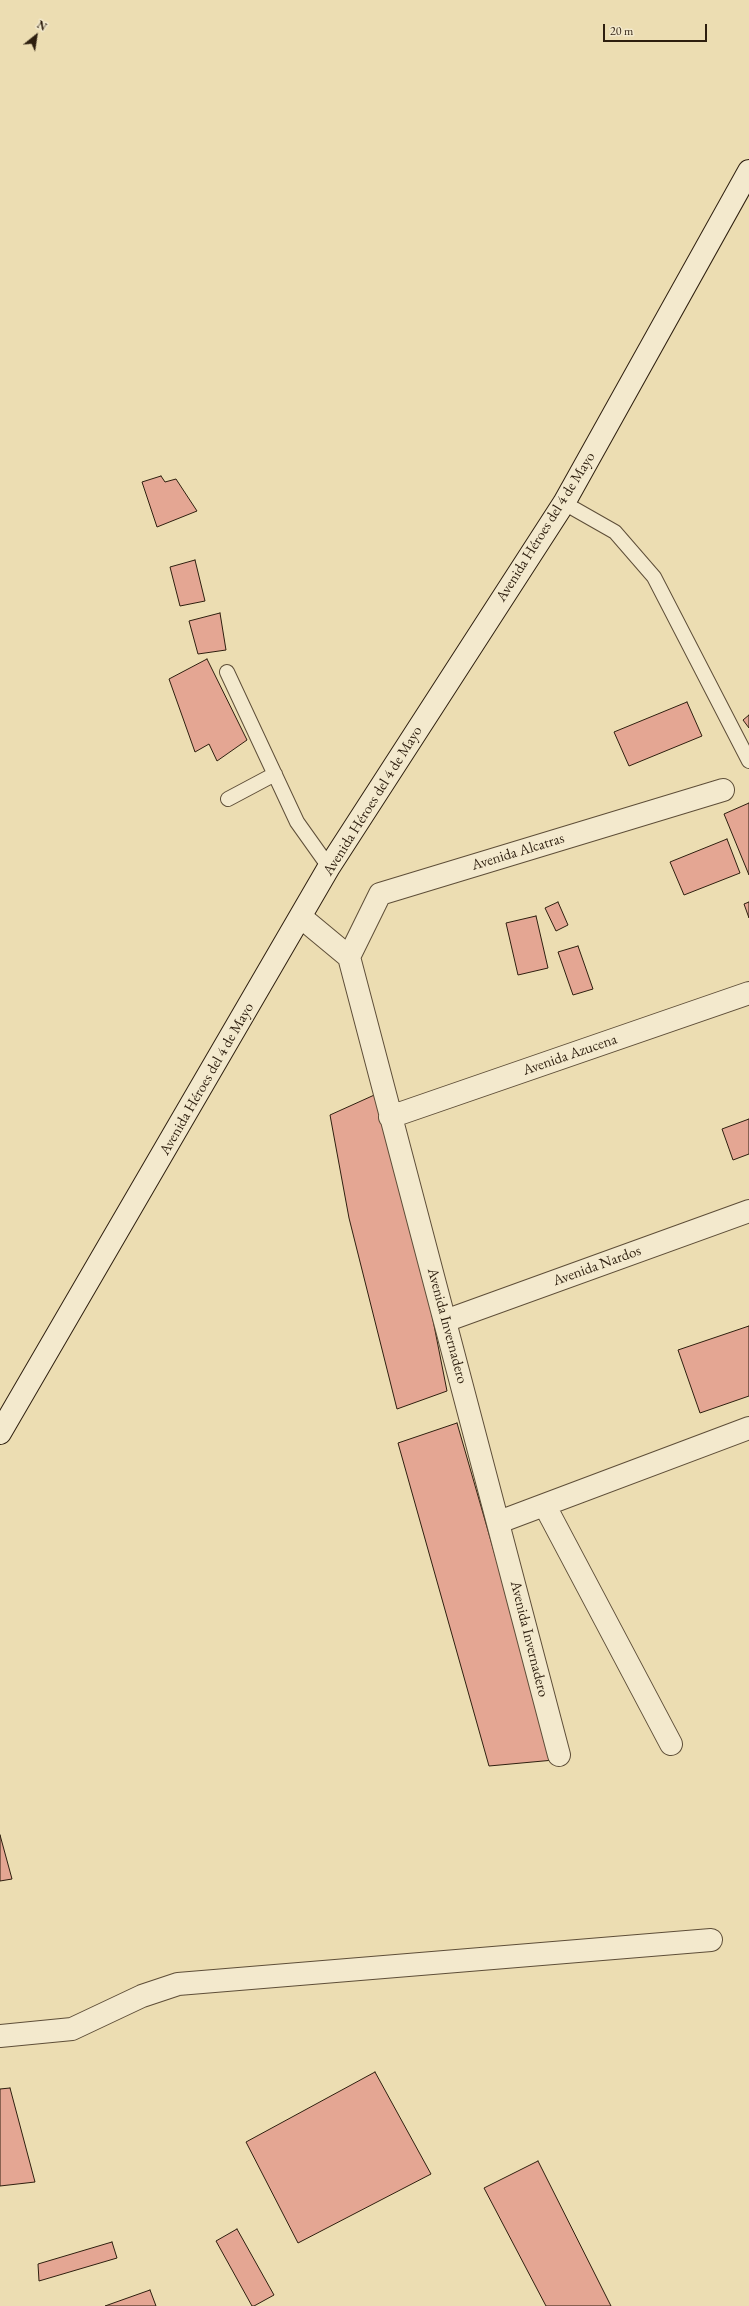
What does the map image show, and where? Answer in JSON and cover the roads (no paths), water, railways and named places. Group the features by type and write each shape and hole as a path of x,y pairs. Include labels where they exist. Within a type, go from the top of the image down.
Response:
{"street":[{"name":"Avenida Héroes del 4 de Mayo","path":"0,1433 302,918 330,867 564,503 749,171"},
{"name":"Avenida Alcatras","path":"349,957 380,894 723,790"},
{"path":"302,918 349,957"},
{"name":"Avenida Invernadero","path":"349,957 390,1117 499,1522 559,1755"},
{"name":"Avenida Azucena","path":"390,1117 749,993"},
{"name":"Avenida Nardos","path":"445,1321 749,1211"},
{"path":"499,1522 546,1506 749,1428"},
{"path":"546,1506 671,1744"},
{"path":"0,2036 72,2029 142,1996 178,1984 711,1940"}],"lane":[{"path":"564,503 615,532 654,577 749,762"},
{"path":"227,672 297,822 330,867"},
{"path":"228,799 275,774"}]}
